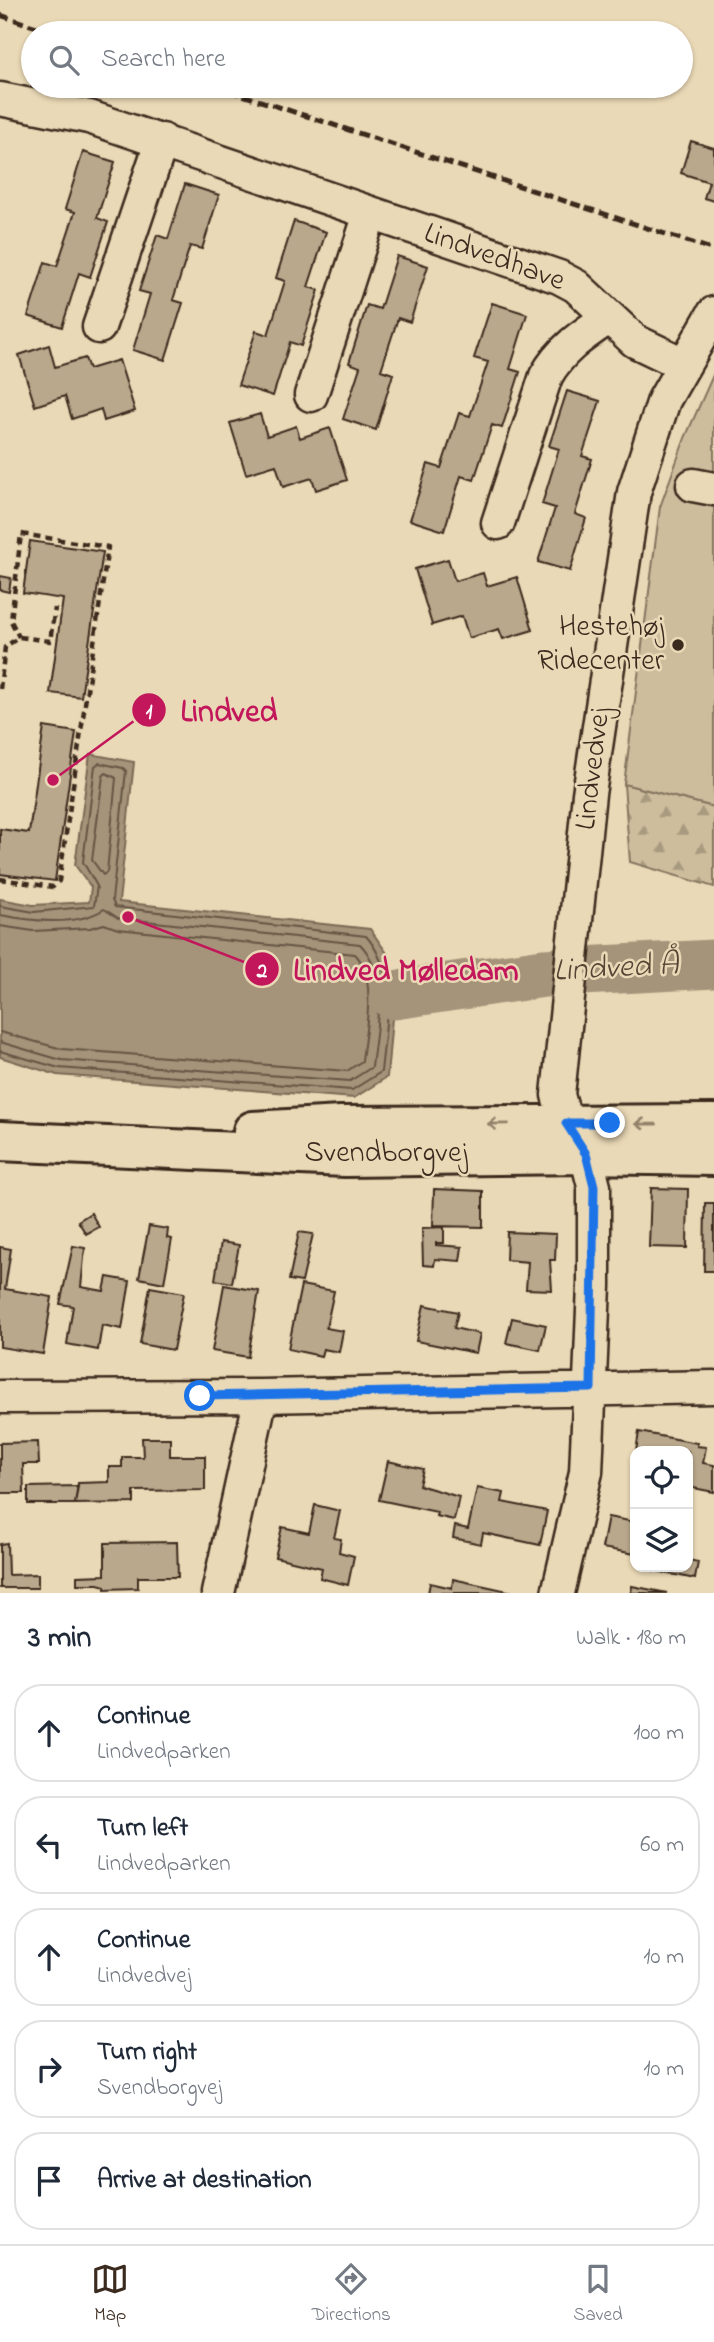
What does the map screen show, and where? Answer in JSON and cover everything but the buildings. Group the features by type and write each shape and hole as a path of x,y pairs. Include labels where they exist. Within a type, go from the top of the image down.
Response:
{"main road":[{"name":"Svendborgvej","path":"0,1141 59,1141 345,1157 714,1124"},
{"name":"Svendborgvej","path":"576,1138 714,1156"}],"street":[{"name":"Lindvedhave","path":"0,99 89,117 162,140 370,214 559,277 576,286 635,341 683,364"},
{"path":"99,327 162,140"},
{"path":"311,395 370,214"},
{"name":"Lindvedvej","path":"558,1593 586,1472 591,1388 594,1197 576,1138 559,1103 558,1074 589,794 634,492 664,400 714,313"},
{"name":"Lindvedhave","path":"498,523 546,376 556,358 568,345 608,318"},
{"path":"0,1397 261,1396 714,1387"},
{"path":"218,1593 261,1396"}],"path":[{"path":"0,879 53,887 59,881 108,547 21,534 11,621 19,637"},
{"path":"0,689 5,647 19,637 50,641 55,608"}],"green space":[{"name":"Hestehøj Ridecenter","path":"714,373 714,807 624,784 660,507 685,438"},
{"path":"624,784 714,807 714,887 630,862"}],"water":[{"path":"90,754 134,762 119,902 370,929 389,956 394,995 387,1077 354,1098 57,1075 0,1057 0,899 33,905 89,902 91,887 75,865"}],"waterway":[{"name":"Lindved Å","path":"394,995 544,973 714,964"}],"railway":[{"path":"0,15 21,22"},
{"path":"252,98 714,250"}],"place":[{"name":"Hestehøj Ridecenter","path":"678,645"},
{"name":"Lindved","path":"53,780"},
{"name":"Lindved Mølledam","path":"128,917"}],"route":[{"path":"200,1396 591,1388 594,1186 586,1154 566,1123 610,1123"}]}
